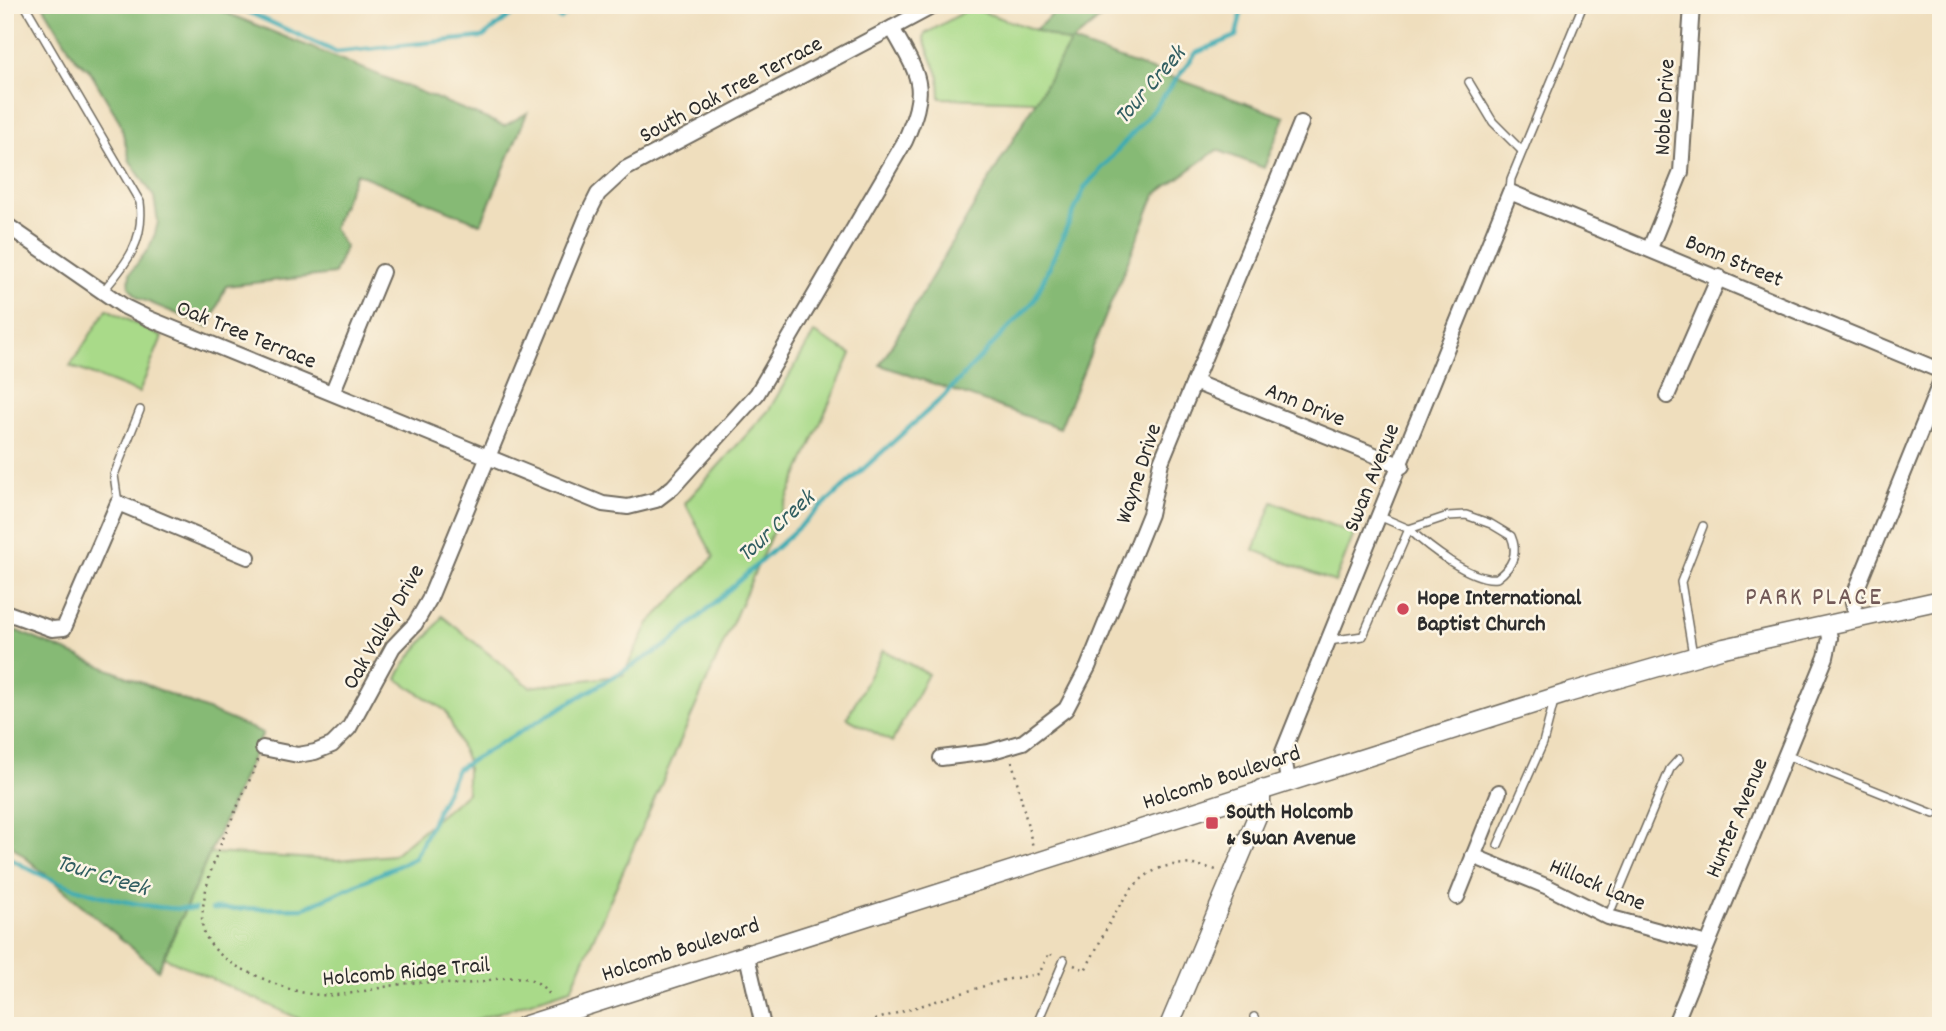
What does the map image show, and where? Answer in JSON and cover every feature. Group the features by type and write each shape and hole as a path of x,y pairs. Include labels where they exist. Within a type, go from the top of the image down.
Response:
{"street":[{"path":"488,457 603,504 628,507 656,500 673,487 757,394 905,141 917,114 922,91 915,69 892,28 935,5"},
{"name":"Noble Drive","path":"1650,248 1681,172 1692,5"},
{"name":"South Oak Tree Terrace","path":"488,457 588,214 608,182 625,169 892,28"},
{"name":"Wayne Drive","path":"941,758 1009,747 1037,734 1053,721 1076,692 1150,514 1161,462 1301,123"},
{"name":"Bonn Street","path":"1510,192 1941,371"},
{"name":"Swan Avenue","path":"1288,780 1283,752 1402,466 1510,192"},
{"name":"Oak Tree Terrace","path":"5,224 103,292 150,319 333,391 488,457"},
{"path":"333,391 382,272"},
{"path":"1668,396 1719,277"},
{"path":"1857,618 1853,602 1857,588 1941,381"},
{"name":"Ann Drive","path":"1194,382 1402,466"},
{"name":"Oak Valley Drive","path":"263,748 298,755 315,752 332,745 349,728 393,647 415,624 429,600 488,457"},
{"path":"5,612 60,630 67,624 118,502 248,556"},
{"name":"Holcomb Boulevard","path":"523,1026 1036,860 1555,697 1693,656 1941,600"},
{"name":"Hunter Avenue","path":"1674,1026 1826,657 1830,638 1827,624"},
{"path":"1170,1026 1261,807 1261,789"},
{"path":"1457,897 1499,792"},
{"name":"Hillock Lane","path":"1473,856 1548,887 1608,916 1707,944"},
{"path":"746,953 763,1026"}],"lane":[{"path":"1510,192 1511,179 1583,5"},
{"path":"26,7 139,202 142,221 138,244 127,263 103,292"},
{"path":"1469,82 1493,122 1522,151"},
{"path":"118,502 114,475 140,410"},
{"path":"1329,641 1363,636 1409,529 1448,516 1466,515 1491,524 1511,536 1515,555 1507,571 1490,579 1443,557 1409,529 1381,517"},
{"path":"1693,656 1681,582 1703,526"},
{"path":"1498,845 1543,743 1555,697"},
{"path":"1786,754 1934,814"},
{"path":"1608,916 1670,769 1679,759"},
{"path":"1036,1026 1064,960"},
{"path":"1254,1017 1260,1026"}],"path":[{"path":"1009,747 1036,860"},
{"name":"Holcomb Ridge Trail","path":"263,748 226,834 206,895 202,923 205,936 217,951 242,969 300,993 347,994 410,983 452,985 510,977 531,980 548,994 557,1014"},
{"path":"855,1026 992,984 1039,974 1049,953 1085,970 1136,880 1155,869 1178,864 1233,875"}],"green space":[{"path":"43,5 207,5 504,126 527,113 481,224 356,173 333,228 345,247 334,274 226,286 209,327 138,298 129,287 130,273 149,248 155,234 158,222 154,197 130,161 120,122 89,70 75,58"},
{"path":"1063,5 1116,5 1072,42 1285,117 1264,168 1217,150 1155,195 1060,428 880,365 1070,43 1035,30"},
{"path":"971,8 1071,42 1036,101 940,98 939,77 924,40 925,34"},
{"path":"107,309 162,337 139,393 70,366"},
{"path":"814,333 851,354 571,989 457,1026 303,1026 304,1021 164,957 210,853 337,860 393,855 467,793 467,761 446,711 397,679 406,662 442,616 530,687 623,675 649,623 714,557 685,503 769,410"},
{"path":"1273,502 1354,534 1335,582 1254,550"},
{"path":"5,626 263,733 158,970 5,840"},
{"path":"883,650 928,674 892,742 847,718"}],"waterway":[{"path":"233,5 336,52 483,37 524,5"},
{"path":"543,5 561,19 574,5"},
{"name":"Tour Creek","path":"212,909 304,908 415,858 457,769 669,644 942,398 1034,301 1085,187 1154,109 1196,53 1236,36 1243,5"},
{"name":"Tour Creek","path":"5,855 47,877 96,894 148,905 195,909"}],"place":[{"name":"Hope International Baptist Church","path":"1403,609"},
{"name":"South Holcomb & Swan Avenue","path":"1212,823"}],"district":[{"name":"PARK PLACE","path":"1814,595"}]}
